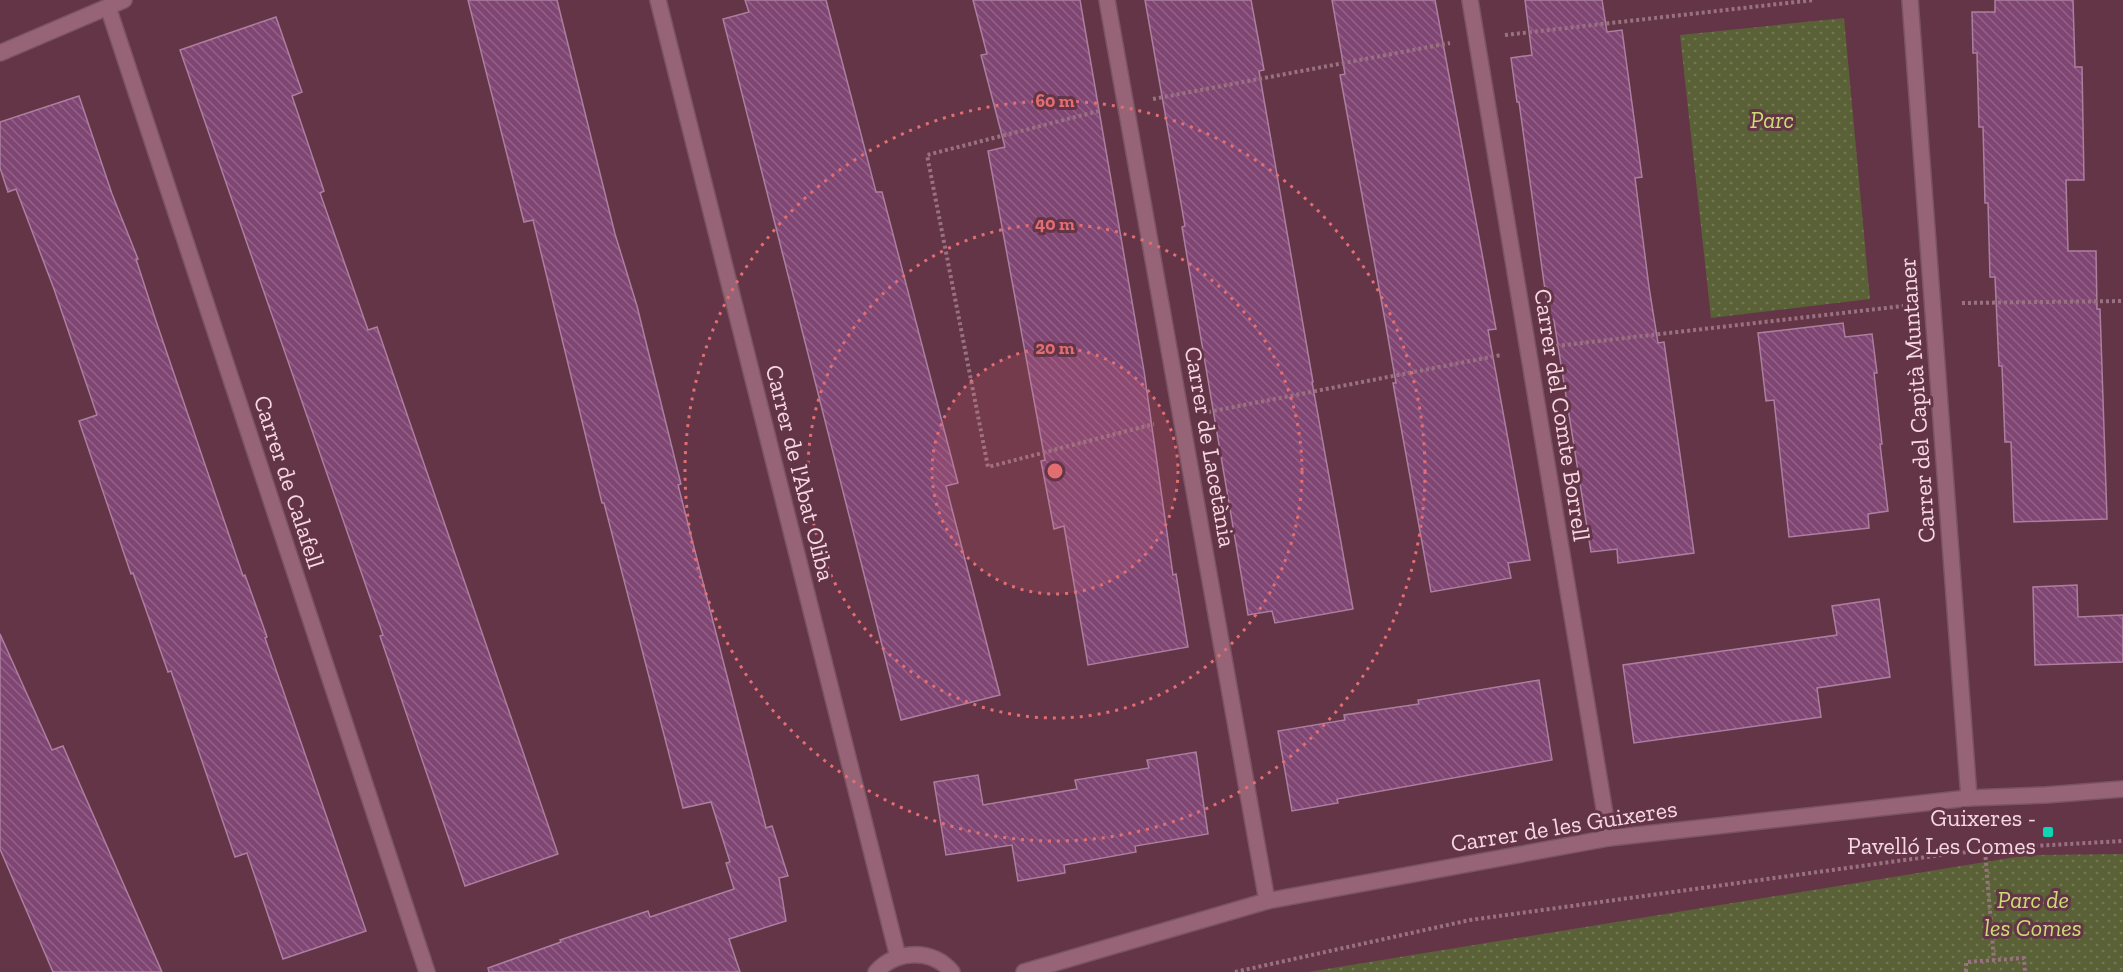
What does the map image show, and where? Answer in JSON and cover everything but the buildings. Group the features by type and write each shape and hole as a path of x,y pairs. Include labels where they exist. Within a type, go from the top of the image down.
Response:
{"street":[{"path":"0,53 124,0"},
{"name":"Carrer de l'Abat Oliba","path":"658,0 898,957"},
{"name":"Carrer de Lacetània","path":"1107,0 1267,901"},
{"name":"Carrer del Comte Borrell","path":"1470,0 1609,837"},
{"name":"Carrer del Capità Muntaner","path":"1910,0 1970,798"},
{"name":"Carrer de Calafell","path":"108,7 427,972"},
{"name":"Carrer de les Guixeres","path":"1024,972 1267,901 1609,837 1970,798 2123,789"},
{"path":"876,972 898,957 916,954 939,961 952,972"}],"path":[{"path":"1126,104 927,155 988,467 1181,417 1528,350 1933,303 2123,301"},
{"path":"1235,972 1470,920 1985,850 2123,841"},
{"path":"1985,850 1994,960"},
{"path":"1966,972 1966,962 2024,958 2025,972"}],"green space":[{"name":"Parc","path":"1844,18 1870,299 1711,318 1680,35"},
{"name":"Parc de les Comes","path":"2123,854 2123,972 1308,972 2028,855"}],"place":[{"name":"Guixeres - Pavelló Les Comes","path":"2048,832"}]}
